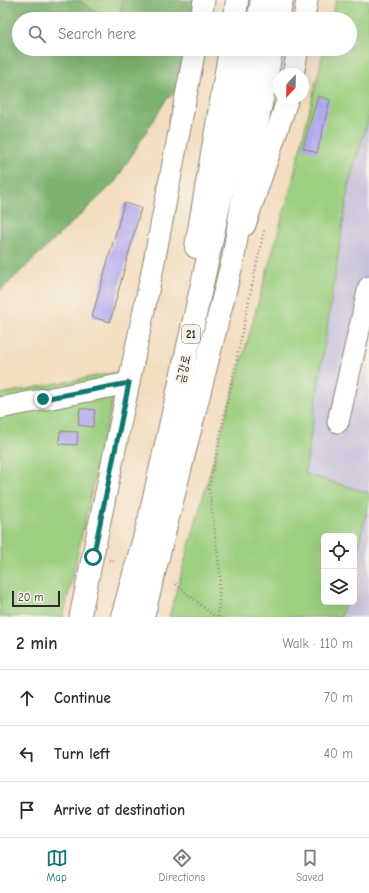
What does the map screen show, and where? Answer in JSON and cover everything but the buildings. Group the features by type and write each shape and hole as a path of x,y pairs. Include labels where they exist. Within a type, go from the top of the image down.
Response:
{"highway":[{"path":"236,12 237,0"},
{"path":"259,12 262,0"},
{"path":"279,12 282,0"},
{"path":"138,559 180,340 229,56"},
{"name":"금강로","path":"122,617 149,520 209,254 251,56"},
{"name":"금강로","path":"143,617 233,259 247,173 271,56"}],"street":[{"path":"202,12 204,0"},
{"path":"305,12 307,0"},
{"path":"80,617 129,383 194,56"},
{"path":"294,68 297,56"},
{"path":"233,259 286,104"},
{"path":"338,422 369,287"},
{"path":"0,408 129,383"}],"path":[{"path":"218,617 220,573 210,488 265,224"},
{"path":"176,584 215,617"}],"shaded area":[{"path":"369,117 369,493 305,475 349,183"},
{"path":"369,502 369,617 342,617 344,605 357,605 357,552"}],"green space":[{"path":"0,0 78,0 96,12 12,12 12,56 186,56 180,89 166,100 115,182 0,291"},
{"path":"78,0 122,0 121,12 96,12"},
{"path":"122,0 195,0 192,12 121,12"},
{"path":"336,0 369,0 369,117 349,183 305,474 369,493 369,502 357,552 357,533 321,533 321,605 344,605 341,617 169,617 291,187 322,56 357,56 357,12 333,12"},
{"path":"119,372 63,617 0,617 0,394"}],"route":[{"path":"43,399 129,383 93,557"}]}
